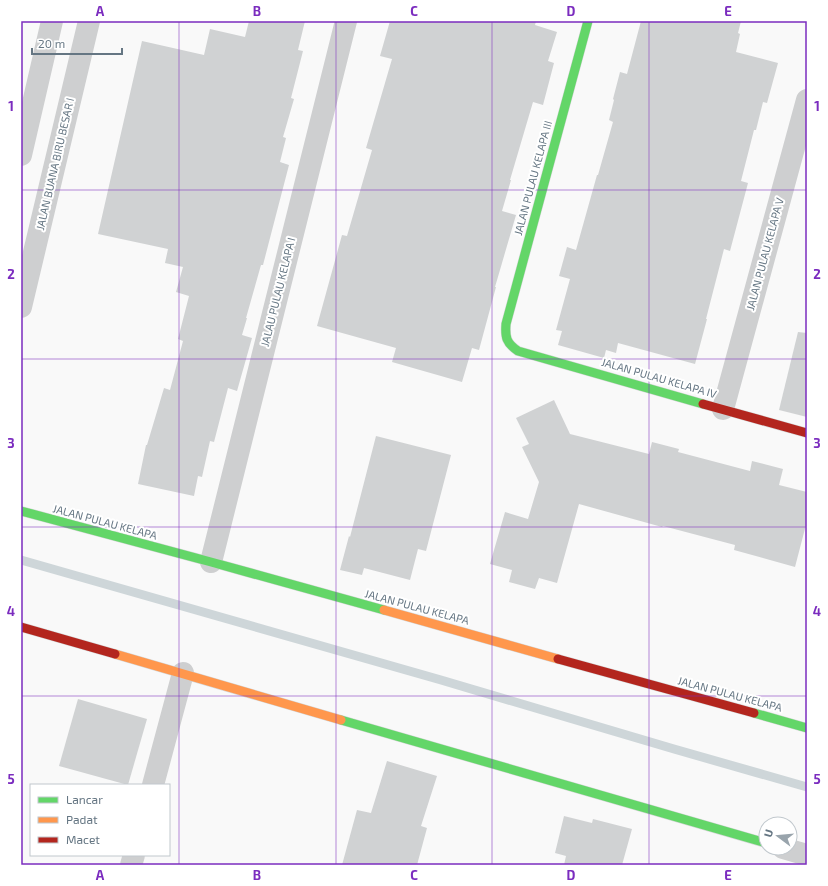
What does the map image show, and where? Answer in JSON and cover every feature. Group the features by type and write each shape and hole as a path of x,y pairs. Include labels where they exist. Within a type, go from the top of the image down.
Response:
{"street":[{"path":"21,155 52,21"},
{"name":"JALAN BUANA BIRU BESAR I","path":"21,307 89,21"},
{"name":"JALAU PULAU KELAPA I","path":"211,562 346,21"},
{"name":"JALAN PULAU KELAPA III","path":"507,341 505,333 506,324 588,21"},
{"name":"JALAN PULAU KELAPA V","path":"723,409 807,100"},
{"name":"JALAN PULAU KELAPA IV","path":"507,341 518,351 807,434"},
{"name":"JALAN PULAU KELAPA","path":"21,512 211,562 807,728"},
{"path":"21,626 758,841"},
{"path":"153,784 183,674"}],"building":[{"path":"249,21 305,21 298,50 303,51 291,98 294,99 283,137 286,138 280,162 289,165 263,265 261,265 242,335 252,338 237,391 228,388 214,442 210,441 202,477 198,476 194,496 138,484 146,445 164,388 170,390 183,341 178,339 189,296 176,292 183,267 165,263 168,249 98,234 142,41 204,55 210,29 245,37"},
{"path":"390,21 536,21 535,25 557,32 548,61 554,63 543,105 533,102 502,211 516,215 495,287 479,350 472,348 462,382 392,362 396,348 317,326 342,235 347,236 372,150 366,148 392,59 380,56"},
{"path":"641,21 741,21 736,52 778,63 767,103 763,102 756,130 754,130 741,181 748,183 730,251 724,249 695,364 618,343 616,353 606,350 604,358 558,345 562,331 556,330 570,279 559,276 567,247 576,250 613,122 609,120 620,72 627,74"},
{"path":"798,332 807,333 807,417 779,410"},
{"path":"554,400 570,434 649,454 652,442 679,449 678,452 750,471 752,461 783,469 779,485 807,492 807,521 795,567 734,550 735,545 579,504 557,583 539,578 535,589 509,582 512,570 490,564 505,512 528,519 539,482 522,447 529,444 516,418"},
{"path":"376,436 451,455 426,551 418,549 410,580 364,568 362,575 340,570"},
{"path":"78,699 147,719 128,784 59,766"},
{"path":"387,761 437,776 421,826 427,828 417,865 342,865 357,810 371,813"},
{"path":"564,816 592,823 593,819 632,829 622,865 564,865 566,856 555,853"}],"waterway":[{"path":"21,560 441,680 807,787"}],"traffic: fast":[{"path":"588,21 506,324 507,339 518,351 703,404"},
{"path":"21,511 384,610"},
{"path":"754,713 807,728"},
{"path":"341,720 758,841"}],"traffic: slow":[{"path":"384,610 558,659"},
{"path":"115,654 341,720"}],"traffic: jam":[{"path":"703,404 807,433"},
{"path":"21,627 115,654"},
{"path":"558,659 754,713"}]}
